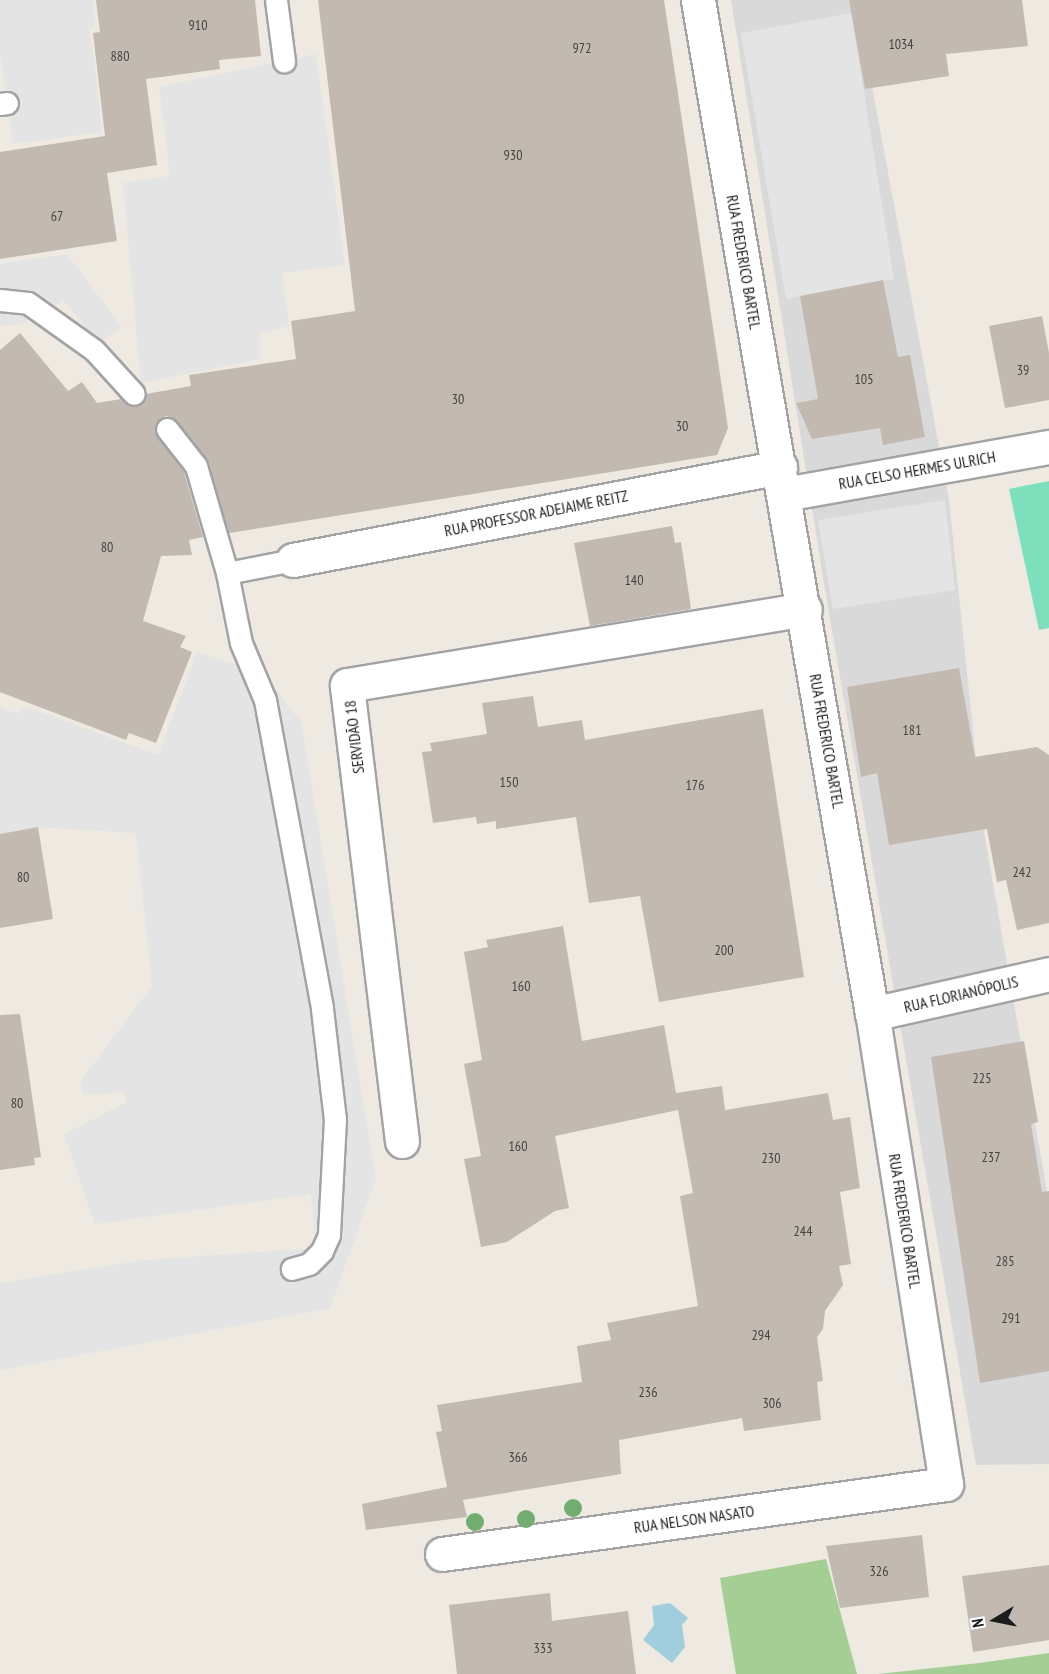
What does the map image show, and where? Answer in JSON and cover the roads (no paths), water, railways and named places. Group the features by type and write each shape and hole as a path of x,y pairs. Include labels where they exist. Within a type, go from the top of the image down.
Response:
{"street":[{"name":"RUA FREDERICO BARTEL","path":"698,0 872,1014 946,1484"},
{"name":"RUA CELSO HERMES ULRICH","path":"782,480 1049,447"},
{"name":"RUA PROFESSOR ADEJAIME REITZ","path":"292,560 782,480"},
{"name":"SERVIDÃO 18","path":"402,1141 347,685 804,609"},
{"name":"RUA FLORIANÓPOLIS","path":"872,1014 1049,974"},
{"name":"RUA NELSON NASATO","path":"442,1554 946,1484"}],"lane":[{"path":"276,0 284,61"},
{"path":"0,300 28,303 94,350 134,394"},
{"path":"167,429 196,466 227,573 241,643 267,712 318,988 335,1119 329,1235 322,1251 309,1264 292,1269"},
{"path":"227,573 292,560"}],"water":[{"path":"670,1603 688,1618 682,1625 685,1647 672,1663 643,1640 654,1625 652,1606"}]}
